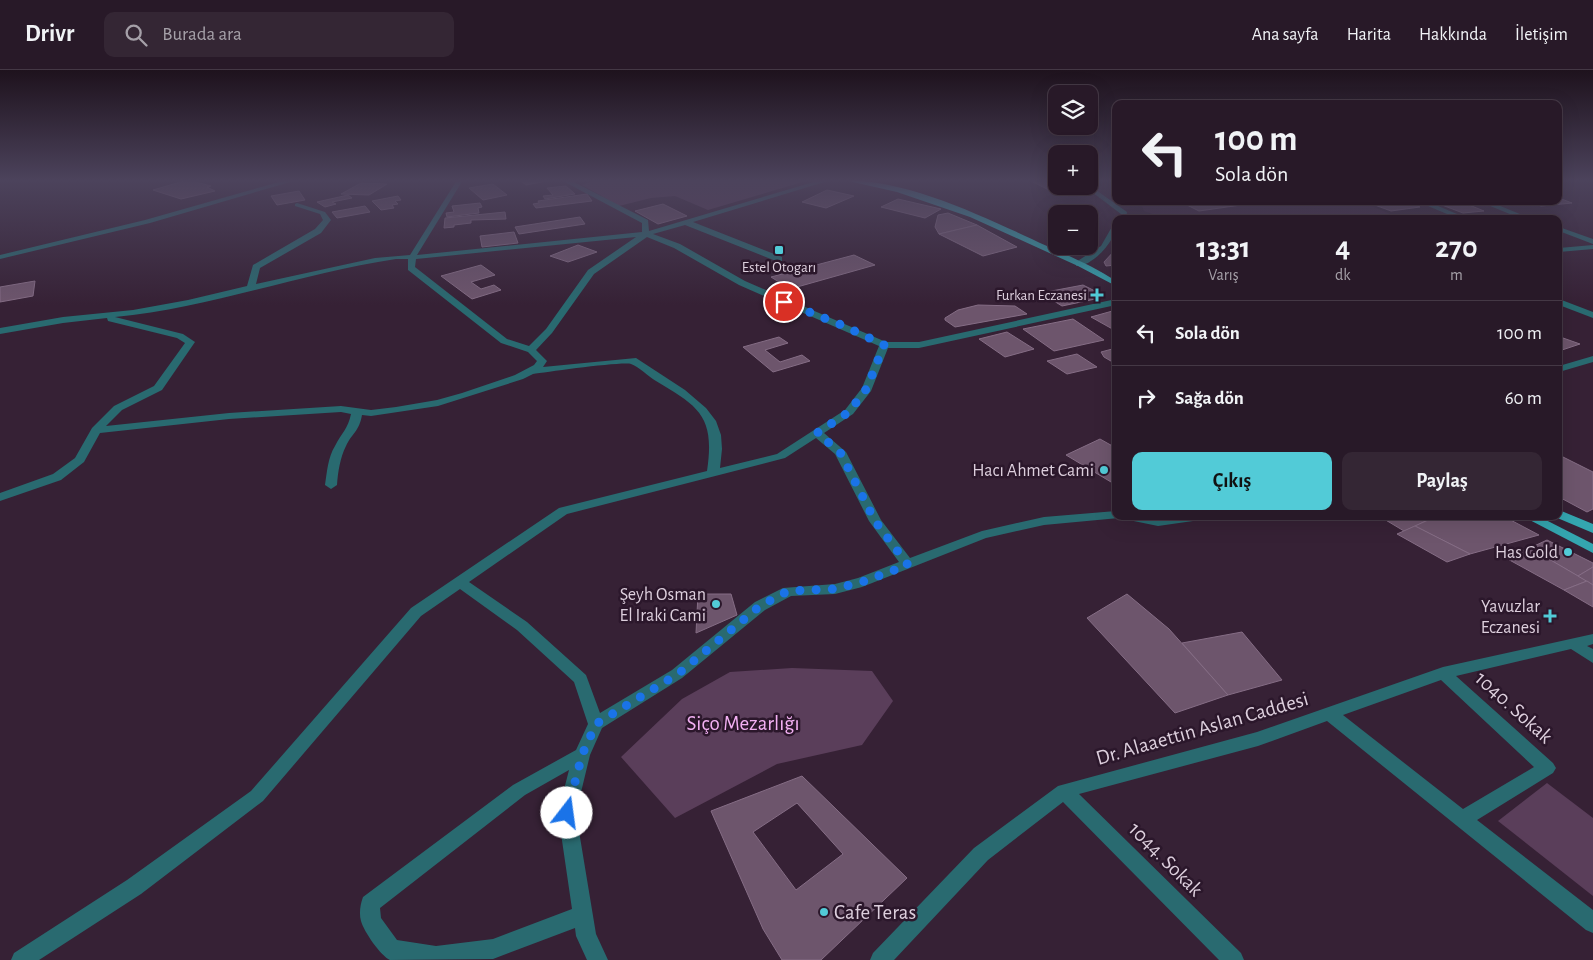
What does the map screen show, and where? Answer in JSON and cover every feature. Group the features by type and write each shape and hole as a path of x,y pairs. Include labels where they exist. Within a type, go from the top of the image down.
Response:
{"main road":[{"path":"989,222 1097,271 1112,281"},
{"path":"1079,264 1082,272 1112,290"},
{"path":"1562,515 1593,529"},
{"path":"1536,520 1593,549"}],"street":[{"path":"0,257 88,238 150,222"},
{"path":"251,288 256,267 318,231 326,222"},
{"path":"96,430 229,416 341,409 379,412 438,403 519,377 538,367 542,361 531,350 504,341 411,268 412,257 434,222"},
{"path":"644,222 646,234"},
{"path":"0,331 63,320 179,305 358,263 396,256 430,257 646,234 685,222 779,259"},
{"path":"1562,230 1593,242"},
{"path":"646,234 677,246 750,286 884,345 919,346 1112,303"},
{"path":"531,350 549,331 591,272 646,234"},
{"path":"1079,264 1104,247 1112,234"},
{"path":"1562,250 1593,248"},
{"path":"1562,303 1593,314"},
{"path":"0,497 57,477 80,460 96,430 118,408 158,388 190,342 180,336 101,316"},
{"path":"21,960 134,886 257,796 416,612 563,511 781,456 849,412 867,388 884,345"},
{"path":"1562,368 1593,359"},
{"path":"529,371 634,360 642,368 688,396 710,419 716,437 713,474"},
{"path":"331,485 333,467 340,446 354,427 357,411"},
{"path":"817,433 840,452 875,521 908,565"},
{"path":"598,960 586,936 567,813 582,755 596,724 678,674 760,606 788,591 834,589 862,582 982,535 1044,521 1112,515"},
{"path":"1147,520 1158,522 1172,520"},
{"path":"460,582 522,626 581,679 596,724"},
{"name":"Dr. Alaaettin Aslan Caddesi","path":"880,960 981,854 1064,791 1258,739 1443,674 1593,639"},
{"path":"1574,644 1593,657"},
{"name":"1040. Sokak","path":"1443,674 1547,768 1463,819"},
{"path":"1330,714 1593,923"},
{"path":"582,755 519,790 370,904 371,921 391,950 436,956 493,949 583,916"},
{"name":"1044. Sokak","path":"1064,791 1234,960"}],"green space":[{"name":"Siço Mezarlığı","path":"792,668 872,671 893,701 862,745 777,764 675,818 621,757 682,699 730,672"},
{"path":"1547,783 1593,818 1593,896 1498,821"}],"building":[{"path":"445,222 471,222 471,223 444,228"},
{"path":"551,222 583,222 585,224 519,234 515,227"},
{"path":"654,222 667,222 658,224"},
{"path":"936,222 969,222 977,225 939,234 935,227"},
{"path":"977,225 1017,247 983,256 939,234"},
{"path":"514,232 518,243 482,247 480,236"},
{"path":"578,245 597,252 568,262 550,256"},
{"path":"1112,253 1112,265 1106,266 1104,262"},
{"path":"854,255 875,265 790,289 771,277"},
{"path":"481,265 495,275 471,282 481,289 494,285 501,290 472,299 441,276"},
{"path":"35,281 33,296 0,302 0,287"},
{"path":"1083,285 1103,295 1100,298 1062,306 1041,293"},
{"path":"978,305 1015,306 1027,314 955,327 945,320 945,318 958,310"},
{"path":"1112,311 1112,329 1091,317"},
{"path":"1073,319 1104,340 1054,351 1023,329"},
{"path":"1007,332 1034,349 1005,357 979,339"},
{"path":"779,337 788,343 765,350 780,362 802,355 810,361 773,372 743,347"},
{"path":"1562,338 1563,338 1580,344 1562,350"},
{"path":"1112,349 1112,362 1104,357 1101,352"},
{"path":"1077,354 1097,367 1067,374 1047,361"},
{"name":"Hacı Ahmet Cami","path":"1100,439 1112,446 1112,483 1066,455"},
{"path":"1562,456 1593,472 1593,509 1587,512 1562,499"},
{"path":"1386,520 1428,520 1404,531"},
{"path":"1428,520 1511,520 1539,535 1470,554 1415,526"},
{"path":"1415,526 1470,554 1447,562 1397,534"},
{"path":"1547,540 1593,563 1593,567 1578,576 1530,548"},
{"path":"1530,548 1587,581 1564,590 1504,557"},
{"path":"1593,567 1593,585 1578,576"},
{"path":"1587,581 1593,585 1593,607 1564,590"},
{"name":"Şeyh Osman El Iraki Cami","path":"698,594 731,594 737,615 696,633"},
{"path":"1127,594 1169,629 1228,695 1175,713 1087,618"},
{"path":"1242,632 1282,680 1228,695 1182,643"},
{"path":"802,776 907,878 821,960 782,960 763,929 711,811","holes":["797,803 843,854 796,890 753,832"]}],"place":[{"name":"Estel Otogarı","path":"779,250"},
{"name":"Furkan Eczanesi","path":"1097,295"},
{"name":"Hacı Ahmet Cami","path":"1104,470"},
{"name":"Has Gold","path":"1568,552"},
{"name":"Şeyh Osman El Iraki Cami","path":"716,604"},
{"name":"Yavuzlar Eczanesi","path":"1550,616"},
{"name":"Cafe Teras","path":"824,912"}],"route":[{"path":"567,813 582,755 596,724 678,674 760,606 788,591 834,589 862,582 908,565 875,521 840,452 817,433 849,412 867,388 884,345 844,326 784,302"}]}
